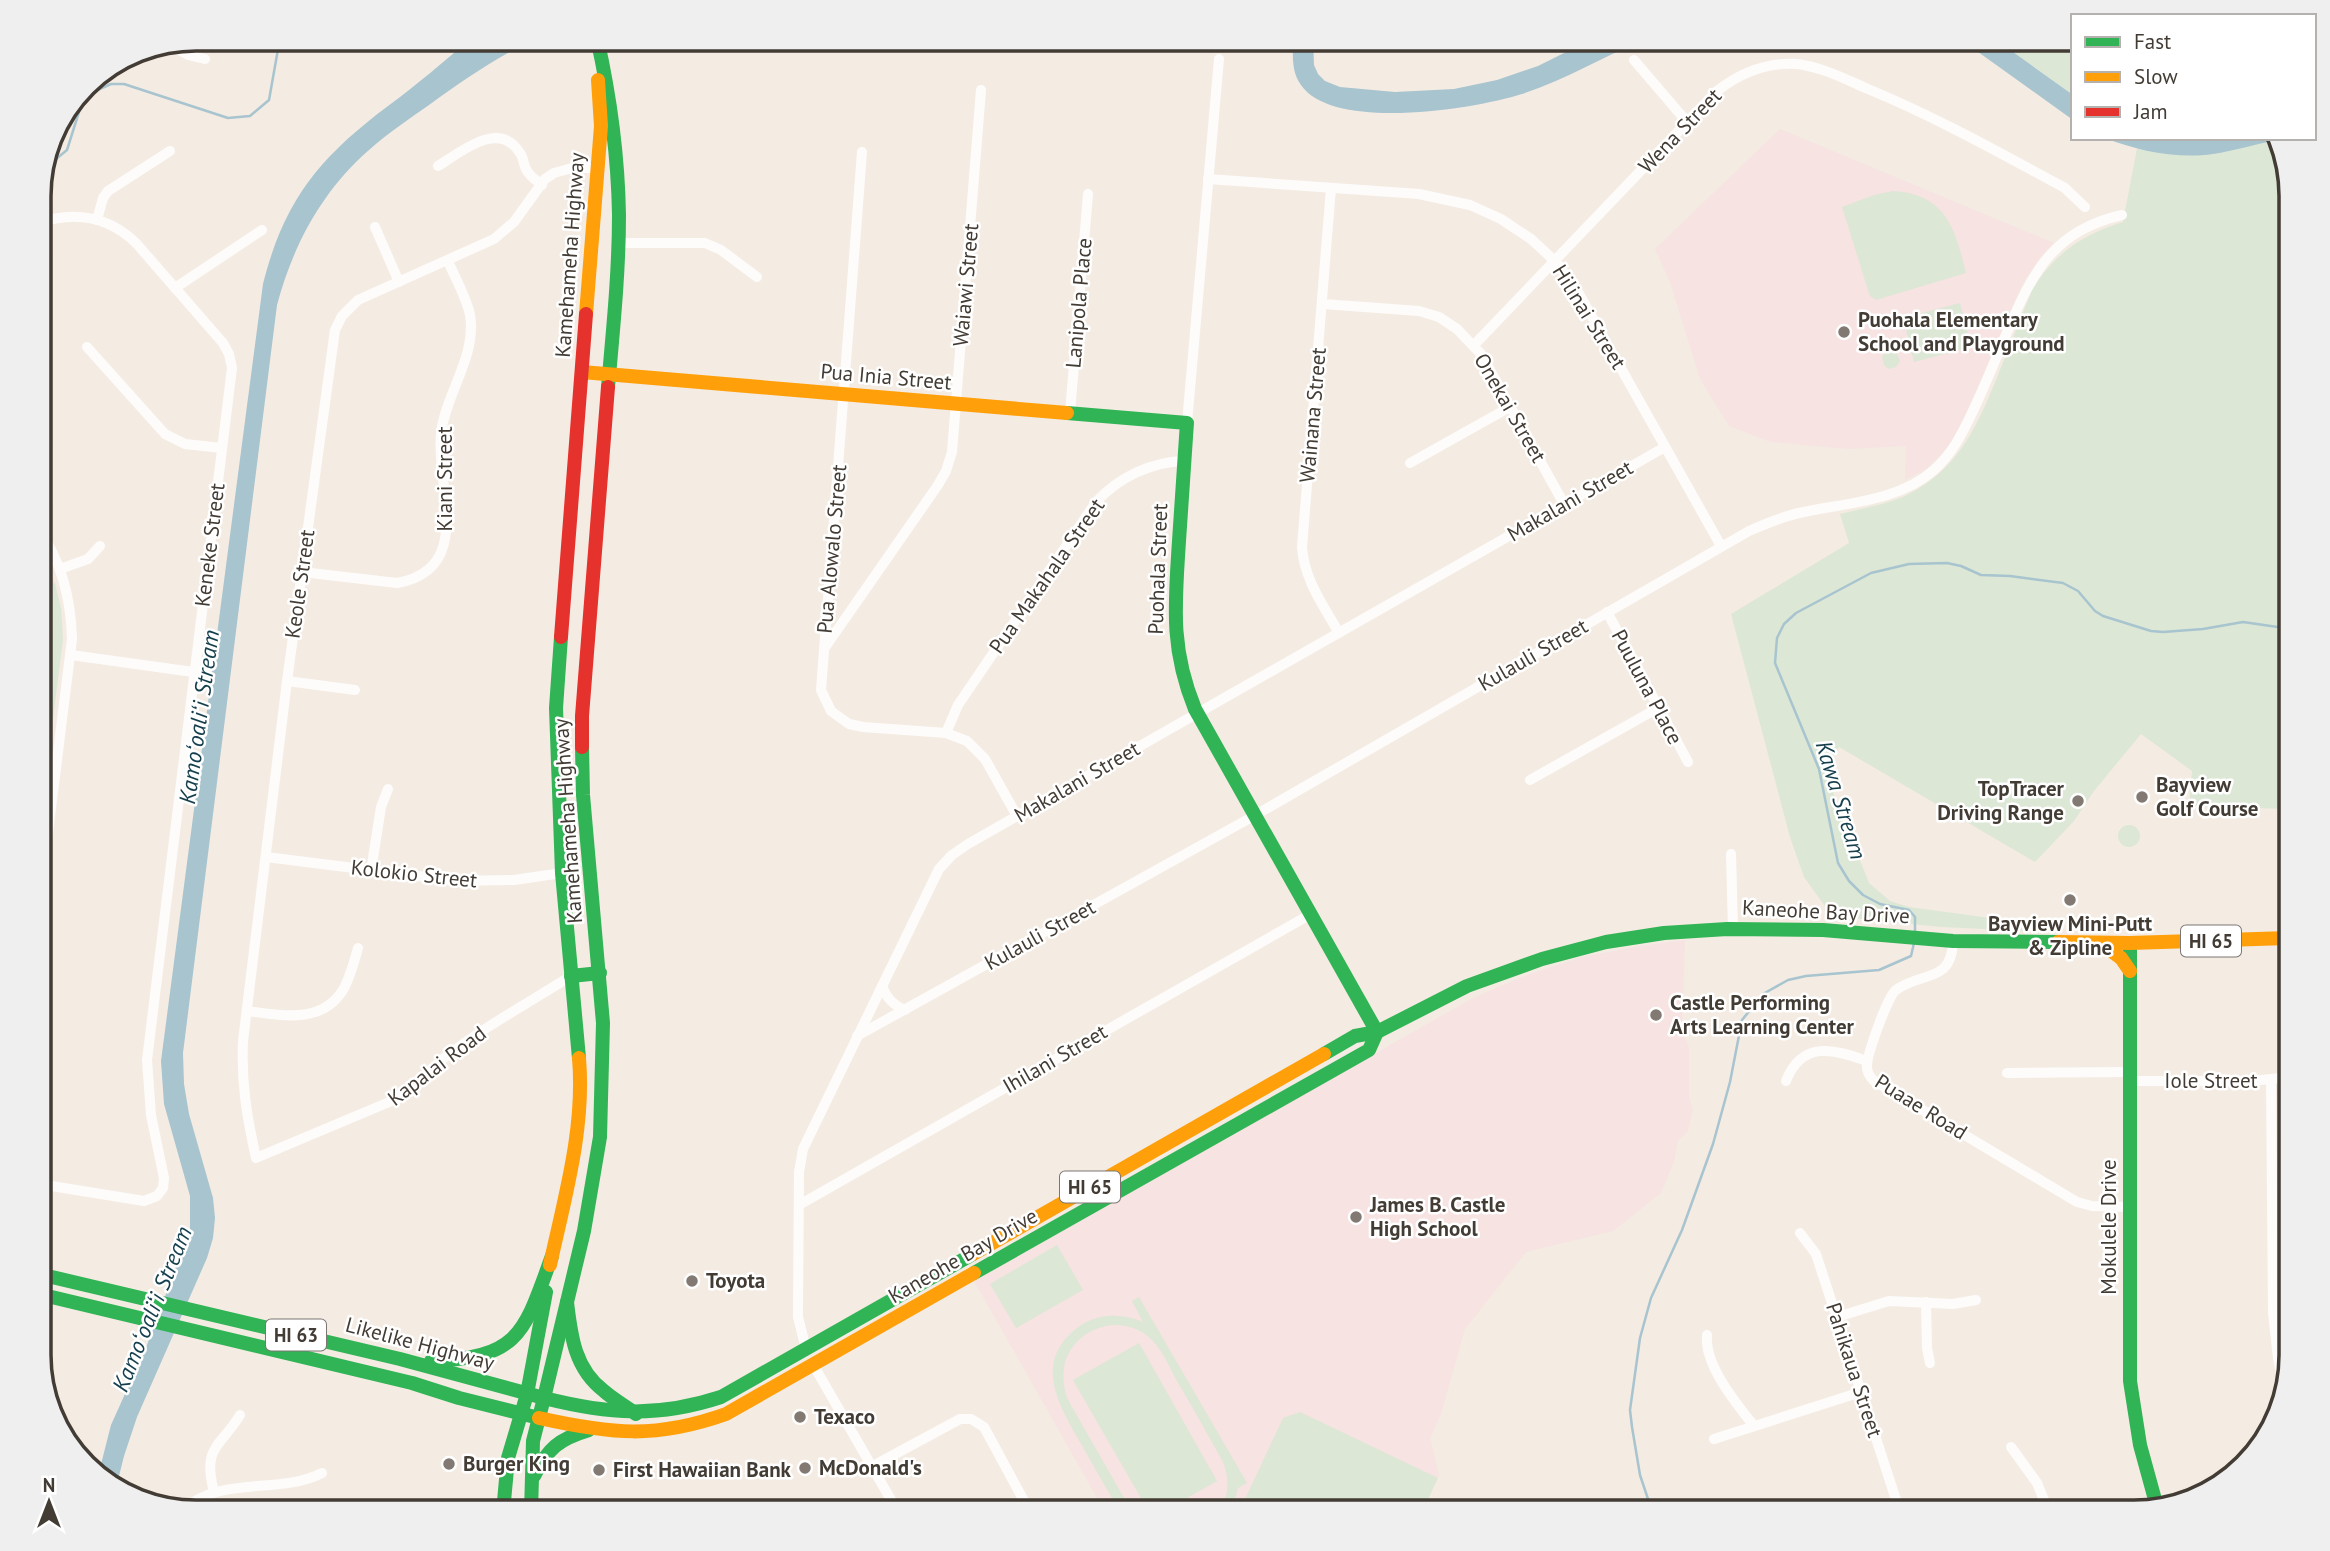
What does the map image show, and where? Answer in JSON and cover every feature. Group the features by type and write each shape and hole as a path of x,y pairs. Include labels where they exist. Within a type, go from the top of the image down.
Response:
{"main road":[{"name":"Kamehameha Highway","path":"508,1458 527,1394 552,1256 578,1136 581,1082 562,873 556,702 598,168 600,103 591,51"},
{"name":"Kamehameha Highway","path":"531,1500 533,1441 593,1188 600,1126 604,1047 600,973 583,795 582,709 619,243 618,172 610,97 600,51"},
{"path":"598,168 618,172"},
{"name":"Pua Inia Street","path":"582,372 1187,423"},
{"name":"Puohala Street","path":"1187,423 1174,603 1174,632 1183,677 1198,714 1377,1032"},
{"path":"556,702 582,709"},
{"name":"Kaneohe Bay Drive","path":"544,1398 595,1410 636,1414 676,1411 706,1403 734,1390 1354,1036 1377,1032 1467,986 1549,956 1635,936 1733,929 1823,930 1953,941 2130,943 2279,938"},
{"path":"2099,943 2118,954 2130,971"},
{"name":"Mokulele Drive","path":"2130,943 2130,1381 2133,1418 2155,1499"},
{"path":"571,976 600,973"},
{"name":"Kaneohe Bay Drive","path":"539,1418 590,1430 644,1433 694,1425 741,1407 1369,1050 1377,1032"},
{"path":"1254,1094 1263,1109"},
{"path":"558,1226 584,1231"},
{"path":"404,1360 477,1359 507,1346 521,1332 530,1317 552,1256"},
{"name":"Likelike Highway","path":"51,1277 404,1360 544,1398"},
{"name":"Likelike Highway","path":"51,1297 412,1383 539,1418"},
{"path":"567,1301 572,1342 583,1371 597,1386 636,1414"},
{"path":"806,1349 814,1366"},
{"path":"459,1398 495,1413 503,1420 509,1432 504,1500"},
{"path":"531,1481 546,1453 555,1443 590,1430"}],"street":[{"path":"182,52 205,59"},
{"name":"Puohala Street","path":"1187,423 1219,58"},
{"path":"1634,60 1687,122"},
{"name":"Wena Street","path":"1474,345 1717,91 1745,73 1777,65 1808,66 1829,72 1888,97 2065,188 2085,207"},
{"name":"Waiawi Street","path":"823,652 942,478 952,452 981,90"},
{"path":"438,166 477,141 496,138 513,145 521,154 528,173 542,185"},
{"path":"97,220 103,198 111,187 170,151"},
{"name":"Pua Alowalo Street","path":"862,152 850,285 845,395 820,682 823,697 831,711 842,720 863,727 946,733 967,741 980,752 1017,816"},
{"name":"Keole Street","path":"256,1158 247,1122 242,1059 287,681 335,330 352,305 486,244 502,233 514,222 545,179 559,171 598,168"},
{"name":"Hilinai Street","path":"1208,179 1419,194 1470,205 1517,228 1555,261 1578,292 1721,545"},
{"name":"Wainana Street","path":"1331,188 1302,547 1304,566 1310,581 1339,633"},
{"name":"Lanipola Place","path":"1070,413 1088,194"},
{"name":"Kulauli Street","path":"857,1036 1255,815 1721,545 1780,518 1900,490 1932,472 1949,454 1962,433 2022,296 2036,272 2053,251 2083,230 2122,215"},
{"name":"Keneke Street","path":"51,220 68,216 97,220 129,236 219,338 229,354 231,377 193,672 148,1060 151,1115 164,1178 163,1188 153,1199 144,1201 51,1186"},
{"path":"376,227 399,282"},
{"path":"175,288 262,230"},
{"path":"619,243 705,243 721,250 757,277"},
{"name":"Kiani Street","path":"302,572 397,583 425,572 442,551 447,525 441,435 471,332 466,301 448,261"},
{"name":"Onekai Street","path":"1323,304 1419,311 1448,322 1474,345 1564,504"},
{"path":"87,347 165,434 185,444 222,448"},
{"path":"1410,463 1510,407"},
{"name":"Makalani Street","path":"806,1349 798,1317 799,1172 803,1149 939,869 945,862 959,849 1665,447"},
{"name":"Pua Makahala Street","path":"946,733 958,705 1096,502 1117,484 1150,465 1184,461"},
{"path":"60,569 88,559 100,546"},
{"path":"51,552 60,569 70,607 71,655 51,811"},
{"name":"Puuluna Place","path":"1607,612 1688,762"},
{"path":"71,655 193,672"},
{"path":"287,681 355,690"},
{"path":"1530,780 1658,708"},
{"path":"371,871 381,807 388,789"},
{"path":"1731,854 1733,929"},
{"name":"Kolokio Street","path":"266,857 475,882 562,873"},
{"name":"Ihilani Street","path":"799,1205 1311,915"},
{"name":"Puaae Road","path":"1953,941 1953,954 1944,969 1893,993 1867,1061 1867,1071 1874,1081 2071,1199 2092,1206 2129,1207"},
{"path":"247,1011 300,1016 325,1008 343,990 358,948"},
{"name":"Kapalai Road","path":"256,1158 394,1100 414,1086 444,1058 482,1031 571,976"},
{"path":"882,986 889,1000 905,1010"},
{"path":"1786,1082 1798,1061 1818,1051 1840,1051 1867,1061"},
{"name":"Iole Street","path":"2007,1073 2279,1079"},
{"path":"2271,1080 2273,1313 2279,1361"},
{"name":"Pahikaua Street","path":"1800,1233 1816,1254 1896,1500"},
{"path":"1837,1317 1881,1303 1899,1301 1953,1304 1976,1300"},
{"path":"1926,1302 1930,1363"},
{"path":"1707,1335 1710,1358 1734,1401 1754,1426"},
{"path":"814,1366 891,1500"},
{"path":"1714,1439 1861,1392"},
{"path":"214,1492 209,1469 211,1456 216,1443 240,1415"},
{"path":"873,1466 955,1422 971,1419 984,1427 1023,1500"},
{"path":"2011,1447 2038,1483 2044,1500"},
{"path":"196,1500 214,1492 304,1479 322,1473"}],"shaded area":[{"name":"Puohala Elementary School and Playground","path":"1780,129 2054,243 2040,257 2023,283 1950,445 1926,469 1905,480 1906,446 1848,449 1771,442 1729,426 1700,379 1670,282 1655,249"},
{"name":"James B. Castle High School","path":"1685,940 1682,1029 1689,1048 1689,1098 1693,1110 1687,1133 1678,1140 1674,1162 1661,1193 1613,1231 1526,1252 1465,1329 1441,1414 1430,1438 1439,1475 1428,1500 1098,1500 974,1281 1473,998 1527,975 1582,957"}],"green space":[{"path":"2012,51 2071,51 2071,94"},
{"path":"2139,140 2268,140 2278,177 2279,196 2279,809 2189,806 2192,771 2141,734 2094,791 2074,821 2035,862 1839,747 1828,766 1829,782 1869,883 1890,901 1909,907 2027,923 2027,931 1941,927 1832,916 1804,877 1790,837 1731,614 1849,543 1840,514 1907,495 1926,484 1955,457 1976,425 2032,290 2041,277 2060,256 2082,239 2123,222"},
{"path":"1893,191 1925,199 1945,217 1957,242 1966,273 1876,300 1870,296 1842,207"},
{"path":"1960,303 1971,347 1914,362 1903,318"},
{"path":"1895,349 1900,361 1896,367 1888,369 1882,357 1885,352"},
{"path":"55,583 61,608 63,639 51,735 51,584"},
{"path":"2129,825 2137,828 2140,836 2137,844 2129,847 2121,844 2118,836 2121,828"},
{"path":"1057,1245 1083,1290 1016,1328 990,1284"},
{"path":"1139,1297 1247,1483 1238,1488 1234,1500 1225,1500 1227,1475 1223,1462 1163,1354 1152,1340 1134,1328 1113,1325 1083,1336 1070,1350 1064,1371 1068,1400 1125,1500 1113,1500 1066,1417 1055,1386 1055,1356 1063,1342 1077,1328 1093,1319 1118,1316 1143,1322 1132,1301"},
{"path":"1139,1343 1217,1481 1183,1500 1142,1500 1073,1380"},
{"path":"1300,1412 1438,1478 1428,1500 1245,1500 1283,1418"}],"water":[{"path":"456,51 513,51 454,87 384,138 352,166 311,220 292,261 277,305 183,1053 189,1114 213,1198 213,1238 207,1258 137,1417 119,1478 101,1465 111,1425 147,1345 190,1229 190,1196 164,1104 161,1061 263,284 282,228 308,183 343,144"},
{"path":"1293,51 1313,51 1314,65 1325,81 1340,87 1395,92 1454,89 1497,80 1538,66 1568,51 1619,51 1522,94 1472,106 1406,113 1342,108 1318,99 1301,85 1293,63"},
{"path":"1977,51 2011,51 2071,94 2071,119"},
{"path":"2111,140 2269,142 2199,155 2172,155"}],"waterway":[{"path":"95,91 111,84 124,84 228,118 250,116 269,100 278,51"},
{"path":"56,159 67,150 80,109"},
{"name":"Kawa Stream","path":"1915,933 1915,917 1909,910 1880,904 1863,895 1849,881 1838,863 1819,769 1775,663 1777,638 1784,624 1796,613 1871,573 1909,564 1947,563 1981,575 2063,583 2078,591 2095,611 2103,616 2151,631 2203,629 2243,622 2279,627"},
{"name":"Kawa Stream","path":"1649,1500 1640,1475 1630,1410 1640,1338 1651,1298 1682,1230 1713,1144 1730,1082 1742,1020 1763,994 1788,980 1879,970 1911,956 1914,943"}],"traffic: fast":[{"path":"600,51 613,126 619,215 608,387"},
{"path":"1067,413 1187,423 1176,606 1178,646 1187,687 1195,709 1377,1032"},
{"path":"561,637 556,708 562,873 579,1058"},
{"path":"544,1398 584,1231 600,1137 603,1023 583,795 582,747"},
{"path":"1324,1054 1355,1036 1377,1032 1467,986 1542,959 1606,942 1664,933 1727,929 1823,930 1953,941 2058,942"},
{"path":"2130,943 2130,1381 2140,1445 2155,1499"},
{"path":"571,976 600,973"},
{"path":"974,1273 1369,1050 1377,1032"},
{"path":"531,1500 533,1441 544,1398 590,1408 654,1411 698,1404 721,1397 973,1254"},
{"path":"431,1361 484,1354 501,1347 514,1336 534,1304 552,1256"},
{"path":"51,1277 400,1359 544,1398"},
{"path":"527,1394 546,1292"},
{"path":"51,1297 412,1383 539,1418"},
{"path":"567,1302 576,1351 587,1373 608,1394 636,1414"},
{"path":"504,1500 508,1458 527,1394"},
{"path":"534,1476 544,1458 556,1446 589,1430"}],"traffic: slow":[{"path":"586,314 601,126 598,80"},
{"path":"582,372 1067,413"},
{"path":"2058,942 2130,943 2279,938"},
{"path":"2102,944 2121,958 2130,971"},
{"path":"973,1254 1324,1054"},
{"path":"550,1265 576,1136 579,1058"},
{"path":"539,1418 589,1428 633,1431 677,1427 726,1414 974,1273"}],"traffic: jam":[{"path":"561,637 586,314"},
{"path":"582,747 582,716 608,387"}],"place":[{"name":"Puohala Elementary School and Playground","path":"1844,332"},
{"name":"Bayview Golf Course","path":"2142,797"},
{"name":"TopTracer Driving Range","path":"2078,801"},
{"name":"Bayview Mini-Putt & Zipline","path":"2070,900"},
{"name":"Castle Performing Arts Learning Center","path":"1656,1015"},
{"name":"James B. Castle High School","path":"1356,1217"},
{"name":"Toyota","path":"692,1281"},
{"name":"Texaco","path":"800,1417"},
{"name":"Burger King","path":"449,1464"},
{"name":"McDonald's","path":"805,1468"},
{"name":"First Hawaiian Bank","path":"599,1470"}],"water label":[{"name":"Kamoʻoaliʻi Stream","path":"199,717"},
{"name":"Kamoʻoaliʻi Stream","path":"152,1309"}]}
